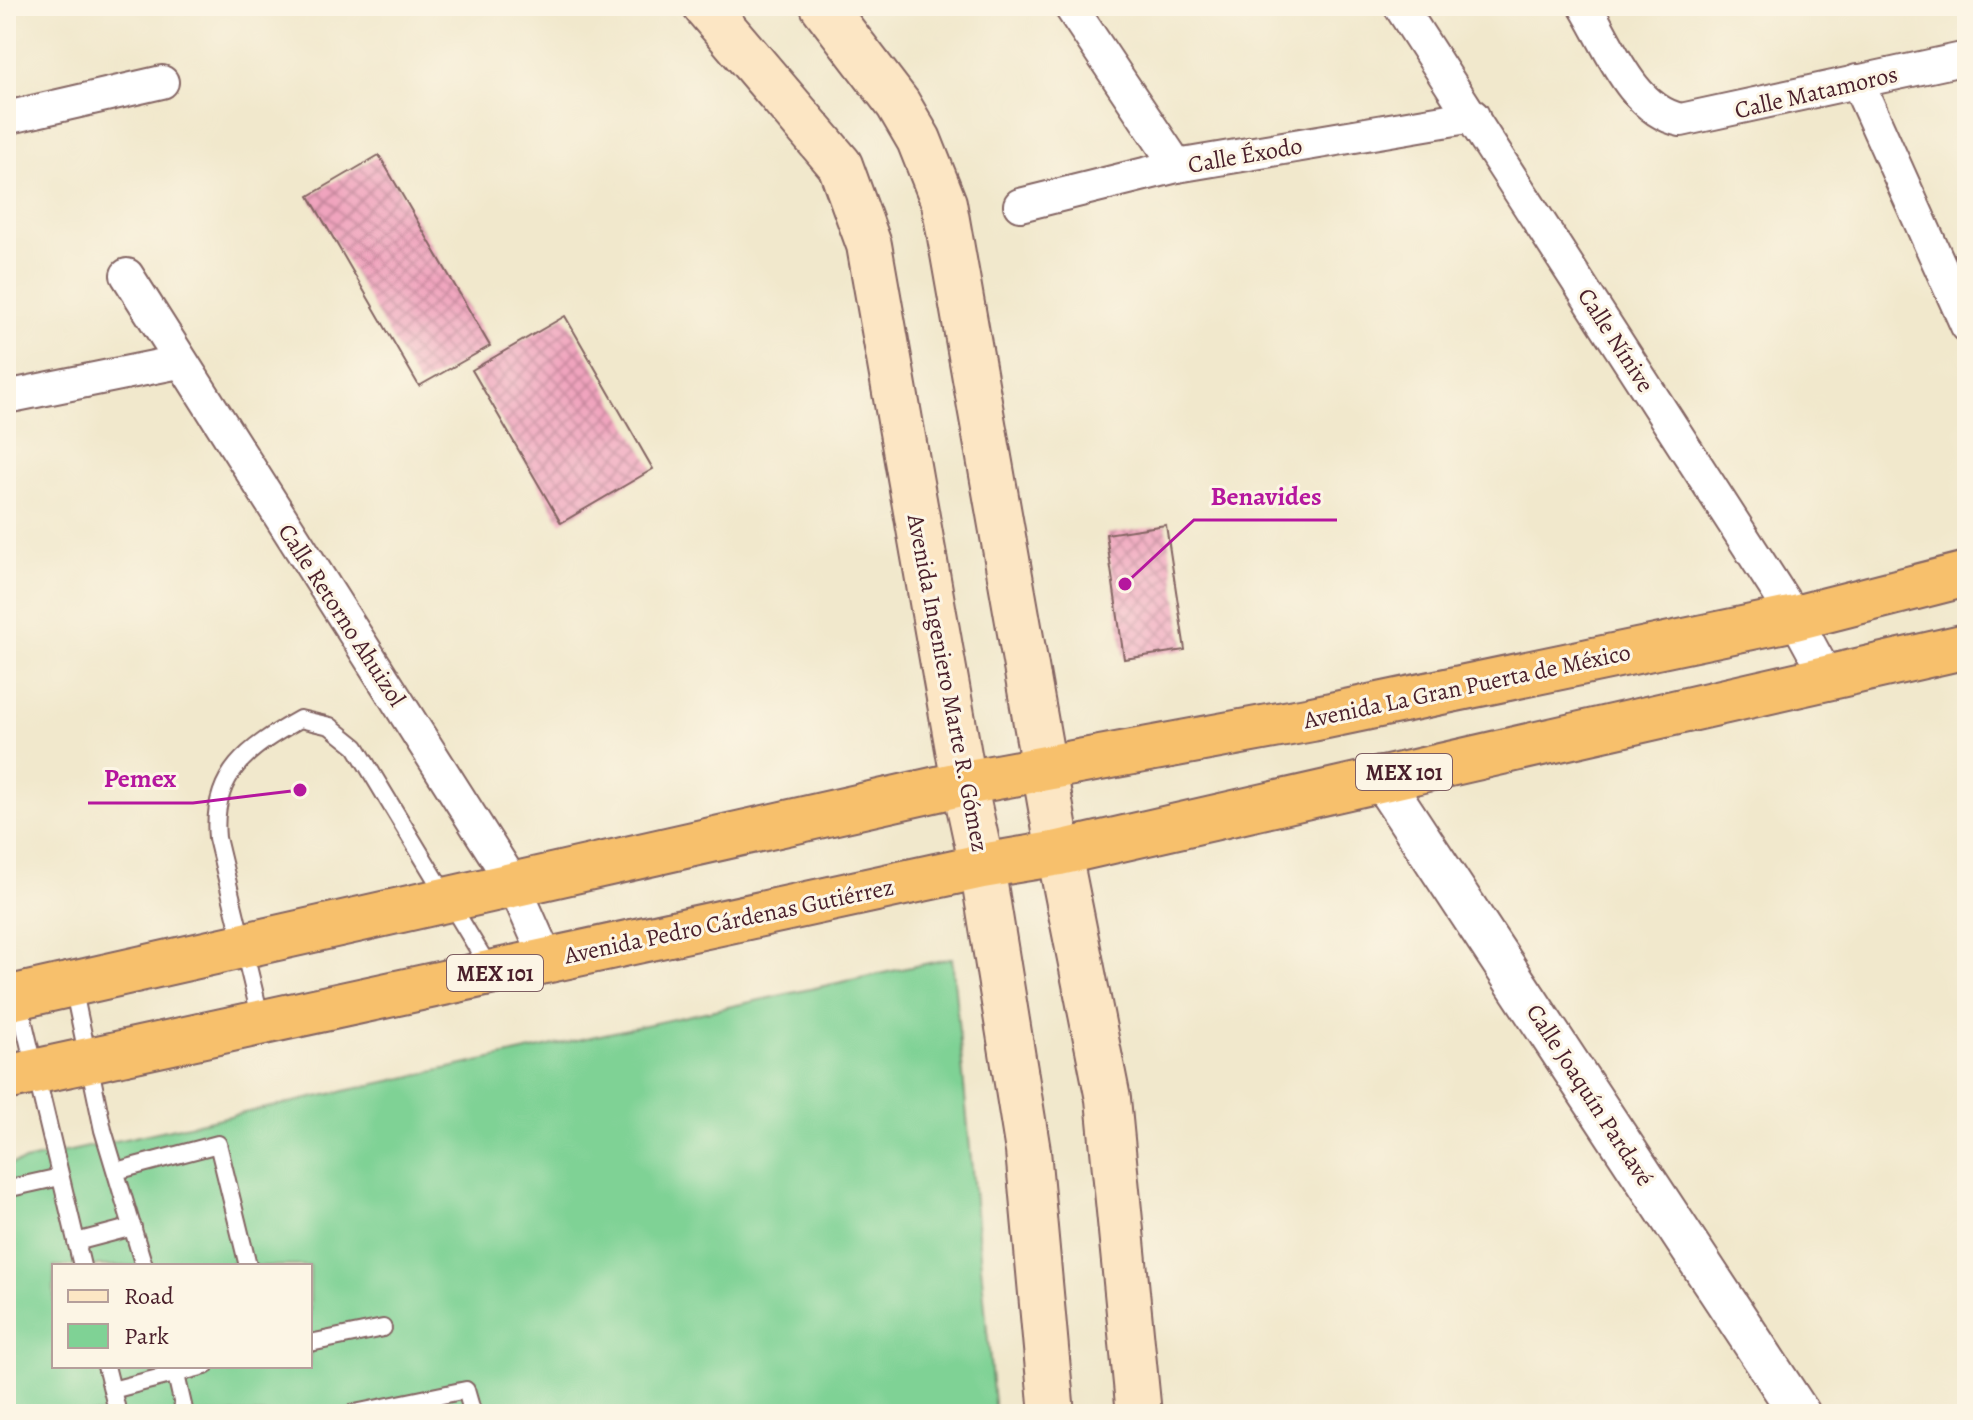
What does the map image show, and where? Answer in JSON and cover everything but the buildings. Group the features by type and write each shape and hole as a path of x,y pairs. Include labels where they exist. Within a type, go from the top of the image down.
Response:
{"highway":[{"name":"Avenida La Gran Puerta de México","path":"964,783 1312,719 1795,618 1967,574"},
{"name":"MEX 101","path":"982,866 1059,853 1380,777 1967,646"},
{"path":"12,998 964,783"},
{"name":"Avenida Pedro Cárdenas Gutiérrez","path":"20,1075 982,866"}],"main road":[{"name":"Avenida Ingeniero Marte R. Gómez","path":"705,6 840,165 869,245 964,783 982,866 1028,1151 1052,1414"},
{"path":"823,6 898,104 919,140 944,203 1059,853 1108,1099 1139,1414"}],"street":[{"path":"1070,6 1177,166"},
{"name":"Calle Nínive","path":"1400,6 1795,618 1827,677"},
{"name":"Calle Matamoros","path":"1585,6 1640,95 1665,117 1697,119 1967,58"},
{"path":"1857,81 1967,326"},
{"path":"6,118 162,82"},
{"name":"Calle Éxodo","path":"1020,205 1177,166 1473,116"},
{"name":"Calle Retorno Ahuizol","path":"127,275 179,362 514,885 547,960"},
{"path":"6,397 179,362"},
{"name":"Calle Joaquín Pardavé","path":"1380,777 1800,1414"}],"lane":[{"path":"262,1023 217,838 214,809 233,770 257,743 300,719 330,726 356,747 493,974"},
{"path":"73,985 116,1171 143,1264"},
{"path":"12,998 20,1075 60,1177 82,1264"},
{"path":"116,1171 218,1144 248,1264"},
{"path":"6,1189 60,1177"},
{"path":"76,1242 133,1227"},
{"path":"312,1343 383,1328"},
{"path":"106,1368 118,1414"},
{"path":"112,1390 175,1369 185,1414"},
{"path":"350,1414 466,1390 473,1414"}],"green space":[{"path":"952,958 995,1414 6,1414 6,1165"}],"place":[{"name":"Benavides","path":"1125,584"},
{"name":"Pemex","path":"300,790"}]}
